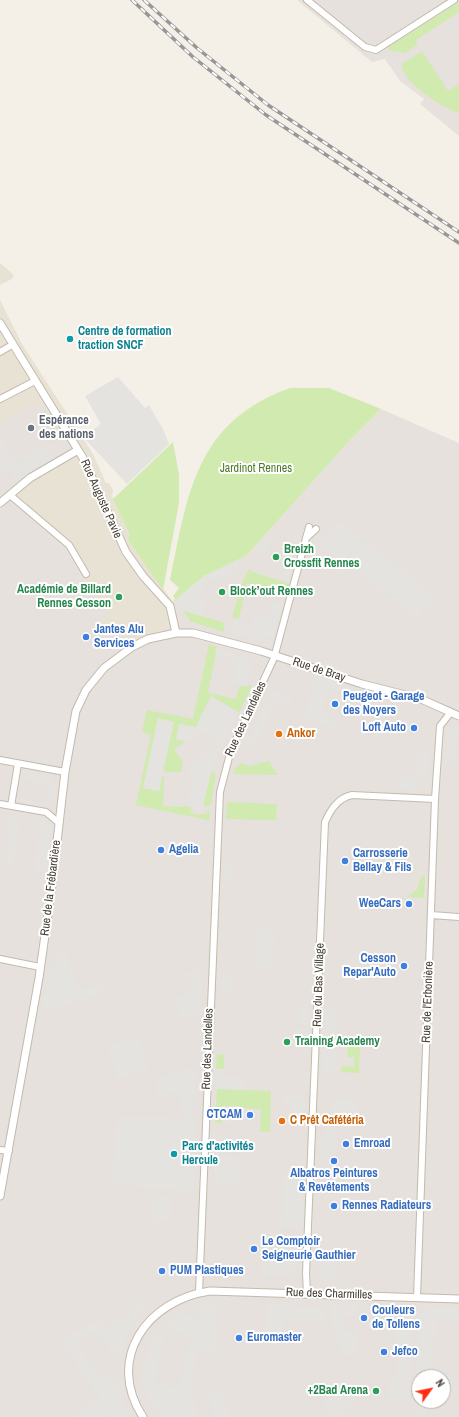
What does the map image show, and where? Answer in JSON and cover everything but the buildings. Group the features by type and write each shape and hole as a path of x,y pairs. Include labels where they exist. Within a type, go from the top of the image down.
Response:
{"street":[{"path":"307,0 365,47 376,50 454,0"},
{"name":"Rue Auguste Pavie","path":"0,323 12,345 78,450 94,482 121,544 143,576 170,606 176,633"},
{"path":"0,352 12,345"},
{"path":"0,399 35,381"},
{"path":"0,503 30,478 78,450"},
{"path":"10,495 69,545 86,574"},
{"name":"Rue des Landelles","path":"199,1292 220,792 231,750 275,655 309,527"},
{"path":"306,538 316,529"},
{"name":"Rue de Bray","path":"176,633 193,633 275,655 362,684 420,699 459,716"},
{"name":"Rue de la Frébardière","path":"0,1196 40,967 52,885 65,772 76,711 86,690 104,668 132,647 156,637 176,633"},
{"name":"Rue de l'Erbonière","path":"417,1297 435,799 440,726 451,712"},
{"path":"0,760 65,772"},
{"path":"12,806 18,764"},
{"name":"Rue du Bas Village","path":"308,1294 306,1273 325,822 334,805 346,796 352,795 435,799"},
{"path":"0,804 46,812 59,823"},
{"path":"431,915 459,917"},
{"path":"0,959 40,967"},
{"path":"0,1150 9,1151"},
{"name":"Rue des Charmilles","path":"199,1292 210,1291 459,1299"},
{"path":"143,1417 136,1406 130,1387 130,1358 137,1338 146,1324 163,1308 179,1298 199,1292"}],"shaded area":[{"path":"297,0 459,0 459,136 420,104 424,99 400,81 385,59 372,62"},
{"path":"0,263 14,275 12,279 0,285"},
{"path":"0,300 22,344 93,454 106,483 109,483 113,490 112,496 129,533 128,540 173,602 170,607 176,633 133,647 103,630 100,620 10,495 47,401 0,422"},
{"path":"118,377 145,408 149,405 163,429 169,444 127,484 83,437 101,424 85,396"},
{"path":"47,400 78,450 10,495 69,545 84,576 105,609 106,613 100,620 101,627 132,647 175,633 170,606 173,602 204,576 246,556 351,439 381,409 459,443 459,1417 0,1417 0,422"},
{"path":"0,435 16,463 44,446 55,457 16,482 8,469 0,471"},
{"path":"338,521 420,582 418,586 436,599 428,610 425,607 417,617 317,544"},
{"path":"269,533 272,534 266,554 253,550"},
{"path":"289,557 294,558 288,582 283,580"},
{"path":"238,561 241,566 219,580 213,579 205,584 199,597 207,600 202,616 185,611 175,601 204,576"},
{"path":"273,602 281,604 274,634 264,639 252,638 257,624 252,622 255,612 270,616"},
{"path":"234,619 245,624 255,625 251,638 231,632"},
{"path":"217,647 236,654 235,659 215,654"},
{"path":"238,655 253,661 247,687 232,684"},
{"path":"316,676 350,686 348,693 329,688 321,714 336,719 333,727 304,718"},
{"path":"274,689 293,698 289,707 270,698"},
{"path":"211,696 238,712 225,742 223,741 214,760 202,810 186,806 192,777 185,766 193,760 194,762 217,745 215,741 218,740 214,734 212,735 208,730 188,742 176,739 179,724 196,727"},
{"path":"264,705 272,709 253,748 246,744"},
{"path":"158,718 174,722 159,791 143,788"},
{"path":"448,728 459,729 459,738 455,741 455,759 446,759"},
{"path":"418,751 429,751 428,774 417,774"},
{"path":"30,773 52,777 50,781 52,786 56,788 54,803 47,801 49,784 22,779"},
{"path":"401,773 417,774 416,790 400,789"},
{"path":"18,799 41,803 40,811 16,807"},
{"path":"13,816 19,823 12,869 5,861 10,817"},
{"path":"40,821 47,822 52,826 45,875 34,871"},
{"path":"224,866 234,866 233,880 224,879"},
{"path":"258,929 275,930 274,945 270,945 269,955 274,955 273,967 256,966"},
{"path":"54,954 67,954 78,990 101,984 104,993 45,1012 40,997 45,996 51,963 56,962"},
{"path":"202,968 200,1013 180,1019 175,998 188,994 186,989 191,988 192,984 188,977 183,979 182,974"},
{"path":"222,975 232,976 232,993 221,993"},
{"path":"310,1002 309,1024 298,1024 298,1007"},
{"path":"325,1009 336,1010 335,1072 322,1072"},
{"path":"294,1029 310,1029 309,1047 303,1047 300,1042 293,1041"},
{"path":"138,1036 149,1069 118,1079 107,1046"},
{"path":"198,1066 198,1076 195,1081 192,1119 195,1120 194,1190 148,1189 110,1182 115,1153 116,1124 119,1116 181,1118 182,1100 176,1093 168,1093 168,1095 157,1094 156,1079"},
{"path":"216,1069 224,1069 224,1076 244,1077 244,1090 217,1089"},
{"path":"283,1095 298,1096 298,1099 304,1099 304,1121 299,1121 299,1127 291,1127 292,1103 282,1103"},
{"path":"332,1099 358,1099 356,1112 328,1120"},
{"path":"222,1106 239,1106 238,1122 222,1123"},
{"path":"329,1125 332,1128 338,1127 337,1151 329,1151 328,1161 320,1161 320,1139"},
{"path":"221,1156 239,1156 238,1184 219,1183 215,1180 215,1161"},
{"path":"284,1175 303,1176 302,1228 281,1227"},
{"path":"153,1197 171,1197 170,1221 153,1221"},
{"path":"281,1238 298,1240 296,1271 285,1276 262,1275 262,1258 280,1258"},
{"path":"321,1261 339,1261 336,1278 321,1278"},
{"path":"143,1302 145,1306 134,1318 122,1350 114,1356 95,1331 76,1344 102,1379 112,1378 113,1383 118,1383 125,1402 121,1405 124,1410 127,1408 132,1417 113,1417 61,1343 89,1322 91,1325 99,1319 107,1329"},
{"path":"218,1303 216,1353 198,1353 191,1385 198,1417 160,1417 144,1392 141,1379 152,1339 158,1331 165,1333 154,1382 178,1388 191,1335 166,1329 169,1319 175,1317 176,1313 198,1318 198,1305"},
{"path":"268,1304 324,1308 324,1320 283,1319 282,1334 268,1333"},
{"path":"330,1304 357,1305 357,1317 343,1316 342,1331 357,1332 356,1353 343,1356 332,1325"},
{"path":"426,1307 458,1308 459,1313 458,1319 437,1319 436,1336 432,1336 430,1369 417,1369 420,1311 425,1312"},
{"path":"401,1311 412,1312 409,1401 389,1401 390,1382 397,1382 397,1320 401,1320"},
{"path":"349,1381 356,1400 335,1417 329,1417 321,1389"},
{"path":"221,1387 231,1417 214,1417 207,1391"},
{"path":"98,1399 109,1413 104,1417 64,1417 70,1413 77,1414"},
{"path":"417,1409 426,1409 429,1417 419,1417 417,1414"}],"green space":[{"path":"459,2 459,12 416,40 417,45 405,53 388,50 388,47"},
{"path":"422,51 448,91 459,84 459,113 443,106 424,93 408,78 403,71 402,64"},
{"name":"Jardinot Rennes","path":"290,388 329,388 381,409 351,439 246,556 204,576 173,602 175,599 173,596 179,588 170,580 176,548 191,490 201,464 215,441 234,420 258,402"},
{"path":"44,410 60,436 46,445 56,437 44,415"},
{"path":"173,442 179,475 179,503 163,590 128,540 129,533 113,499"},
{"path":"250,569 250,571 290,584 288,591 247,583 239,619 232,617 244,577 246,577 248,570"},
{"path":"185,611 225,623 223,632 189,621 190,619 183,612"},
{"path":"209,644 217,647 208,693 236,699 240,685 247,687 248,685 252,686 239,713 211,696 196,727 176,739 186,741 174,749 183,762 181,772 166,772 163,770 143,788 159,791 162,776 164,776 163,806 184,807 185,805 192,807 190,813 201,815 202,813 207,814 207,812 203,810 210,811 210,819 207,820 136,805 151,735 142,732 147,710 193,719"},
{"path":"269,761 278,775 233,774 235,768 239,766 240,763 249,766"},
{"path":"211,771 216,774 211,804 208,806 199,803 203,802"},
{"path":"227,802 277,804 276,820 226,819"},
{"path":"425,874 424,898 407,897 417,890 421,877"},
{"path":"355,1041 360,1041 359,1073 341,1072 342,1066 354,1067 354,1057 347,1057 348,1045 355,1046"},
{"path":"217,1054 224,1054 224,1069 216,1069"},
{"path":"217,1089 271,1091 270,1132 260,1132 261,1109 243,1108 242,1115 238,1115 238,1106 222,1106 222,1123 215,1123"}],"railway":[{"path":"132,0 193,57 266,115 459,243"},
{"path":"144,0 197,48 268,105 459,232"}],"place":[{"name":"Centre de formation traction SNCF","path":"70,339"},
{"name":"Espérance des nations","path":"31,428"},
{"name":"Breizh Crossfit Rennes","path":"276,557"},
{"name":"Block’out Rennes","path":"222,592"},
{"name":"Académie de Billard Rennes Cesson","path":"119,597"},
{"name":"Jantes Alu Services","path":"86,637"},
{"name":"Peugeot - Garage des Noyers","path":"335,704"},
{"name":"Loft Auto","path":"414,728"},
{"name":"Ankor","path":"279,734"},
{"name":"Agelia","path":"161,850"},
{"name":"Carrosserie Bellay & Fils","path":"345,861"},
{"name":"WeeCars","path":"409,904"},
{"name":"Cesson Repar'Auto","path":"404,966"},
{"name":"Training Academy","path":"287,1042"},
{"name":"CTCAM","path":"250,1115"},
{"name":"C Prêt Cafétéria","path":"282,1121"},
{"name":"Emroad","path":"346,1144"},
{"name":"Parc d'activités Hercule","path":"174,1154"},
{"name":"Albatros Peintures & Revêtements","path":"334,1161"},
{"name":"Rennes Radiateurs","path":"334,1206"},
{"name":"Le Comptoir Seigneurie Gauthier","path":"254,1249"},
{"name":"PUM Plastiques","path":"162,1271"},
{"name":"Couleurs de Tollens","path":"364,1318"},
{"name":"Euromaster","path":"239,1338"},
{"name":"Jefco","path":"384,1352"},
{"name":"+2Bad Arena","path":"376,1391"}]}
